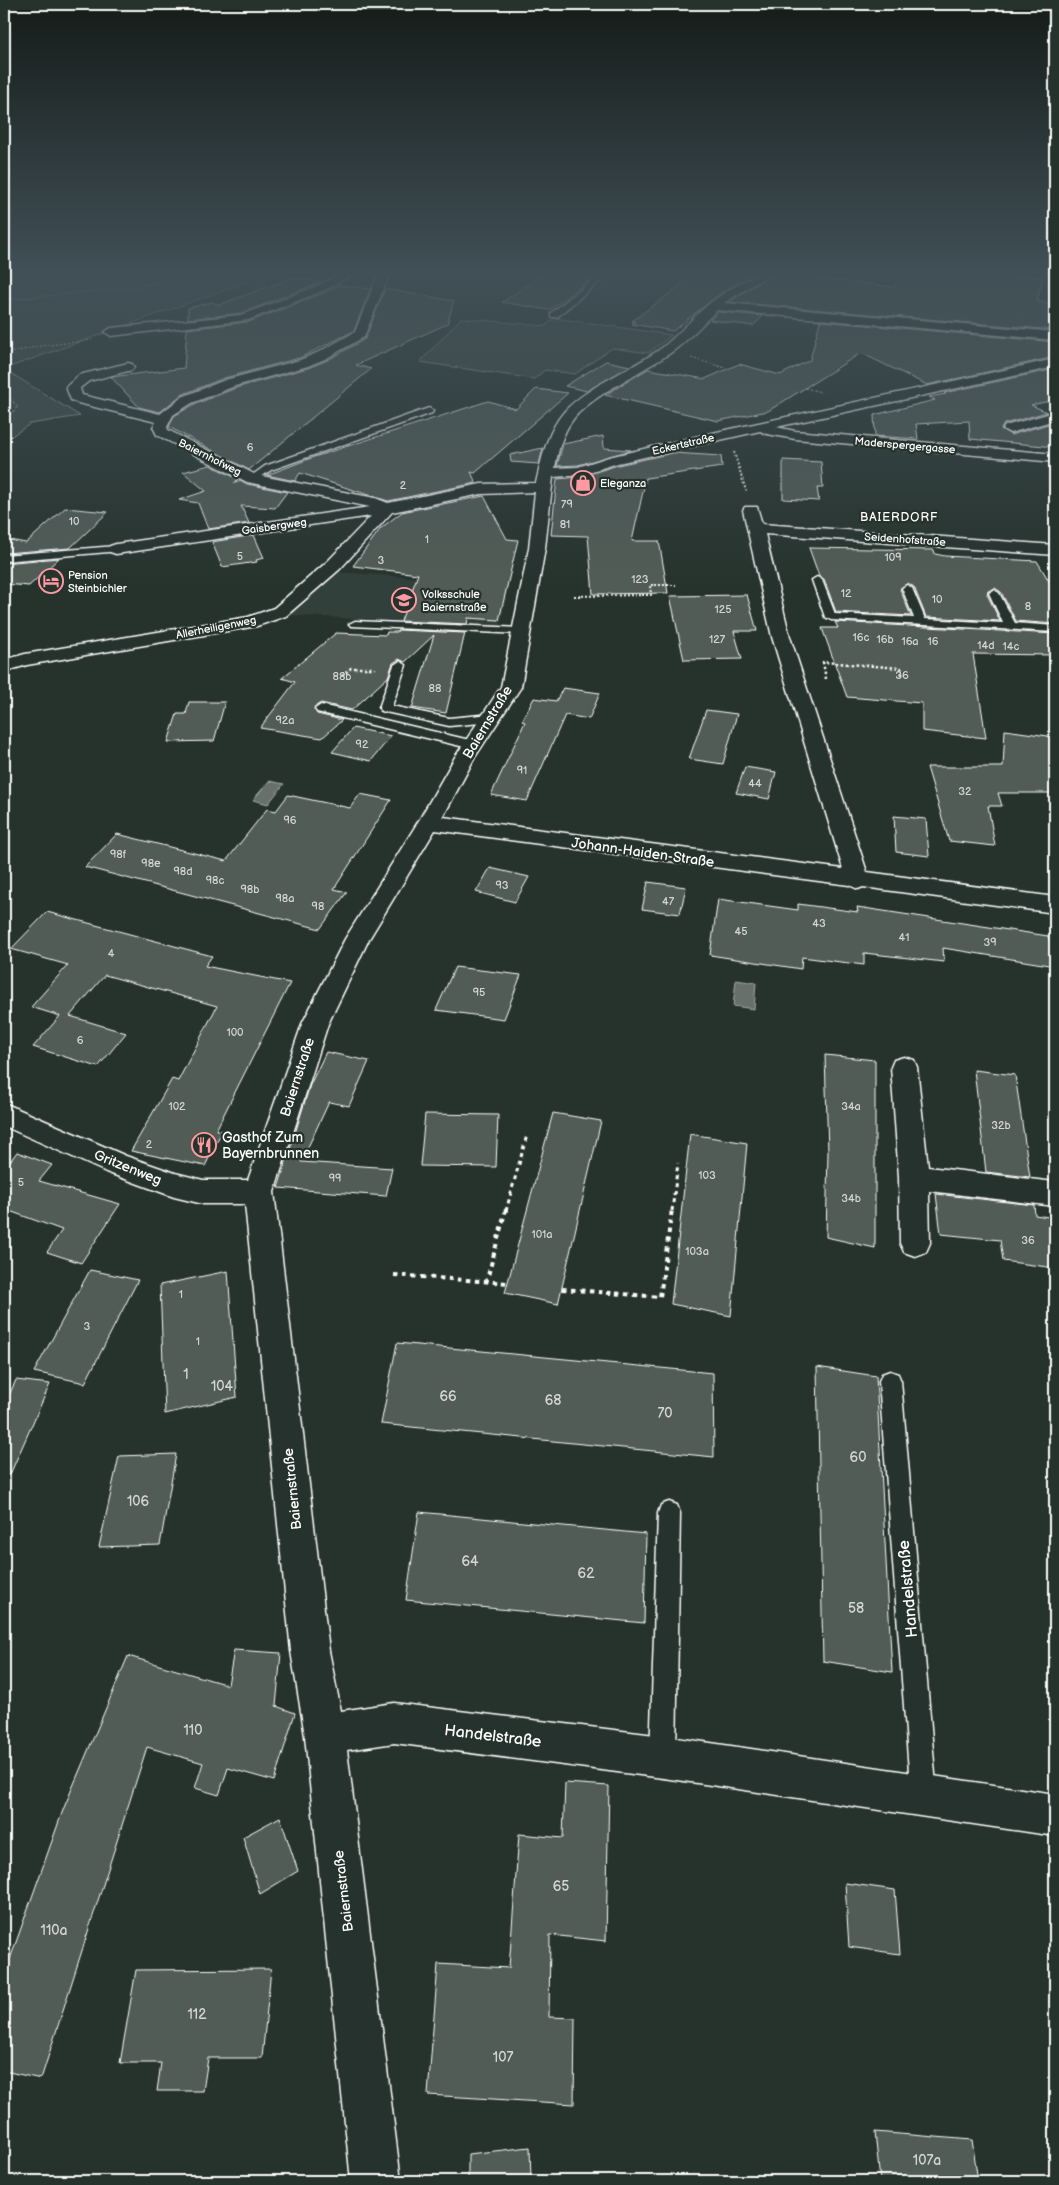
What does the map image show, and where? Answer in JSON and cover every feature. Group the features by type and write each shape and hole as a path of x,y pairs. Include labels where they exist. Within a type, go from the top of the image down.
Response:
{"street":[{"path":"89,377 81,379 73,387 76,397 88,402 151,415 163,420 167,413 187,400 230,383 252,377"},
{"name":"Baiernstraße","path":"376,2181 324,1736 310,1651 259,1192 315,1024 357,939 429,822 473,745 511,687 537,548 545,480 552,447 559,430 569,415 603,389 623,377"},
{"name":"Eckertstraße","path":"545,480 614,460 756,427 990,377"},
{"path":"1010,429 1055,416"},
{"name":"Baiernhofweg","path":"163,420 160,427 162,432 252,479 376,503 387,508"},
{"name":"Maderspergergasse","path":"756,427 796,435 1055,458"},
{"name":"Gaisbergweg","path":"116,549 327,519 480,489 545,480"},
{"name":"Allerheiligenweg","path":"4,666 34,659 251,622 280,612 334,565 387,508"},
{"path":"751,510 781,637 858,881"},
{"name":"Seidenhofstraße","path":"754,528 1054,551"},
{"name":"Johann-Haiden-Straße","path":"429,822 858,881 1055,905"},
{"path":"904,1067 914,1177 916,1243"},
{"name":"Gritzenweg","path":"4,1114 116,1164 174,1185 203,1192 259,1192"},
{"path":"914,1177 1055,1194"},
{"name":"Handelstraße","path":"324,1736 354,1728 394,1722 663,1758 1055,1815"}],"lane":[{"name":"Baiernhofweg","path":"252,479 268,468 429,411"},
{"path":"4,552 46,549 72,550 74,553"},
{"name":"Gaisbergweg","path":"4,558 116,549"},
{"path":"817,580 831,617 1055,630"},
{"path":"907,588 921,622"},
{"path":"994,593 1010,626"},
{"path":"355,624 521,631"},
{"path":"399,666 385,708 449,722 491,718"},
{"path":"320,709 473,745"},
{"name":"Handelstraße","path":"890,1380 924,1796"},
{"path":"663,1758 668,1512"}],"path":[{"path":"4,394 18,406 13,412 4,417"},
{"path":"733,450 751,510"},
{"path":"574,596 651,595 650,585 676,585"},
{"path":"826,679 823,662 901,668 902,674"},
{"path":"342,676 351,668 399,666"},
{"path":"486,1283 527,1135"},
{"path":"562,1289 660,1297 678,1163"},
{"path":"394,1275 486,1283 508,1283"}],"shaded area":[{"path":"4,377 17,377 80,416 30,424 4,441"},
{"path":"520,377 536,377 534,379"},
{"name":"Volksschule Baiernstraße","path":"443,566 512,569 500,627 289,615 314,585 334,572 438,579"},
{"path":"269,781 284,784 268,804 253,800"},
{"path":"736,980 756,983 754,1009 733,1006"}],"building":[{"path":"111,377 228,377 181,395 160,412 139,407"},
{"path":"276,377 361,377 249,470 169,427 174,416 193,405 236,388"},
{"path":"580,377 611,377 587,391 565,386"},
{"path":"635,377 693,377 705,379 710,377 823,377 768,411 718,421 605,395"},
{"path":"910,377 964,377 927,385"},
{"path":"1018,377 1055,377 1055,400 1031,405 1047,412 1004,424 1001,429 1011,435 1055,422 1055,447 970,439 969,421 916,424 918,439 875,436 874,415 935,400 929,397 946,394 944,393"},
{"path":"536,389 568,393 475,473 471,472 476,483 388,501 300,473 295,481 267,475 314,457 488,401 516,409"},
{"path":"603,436 604,448 631,450 578,465 557,466 563,444"},
{"path":"543,448 539,464 511,462 510,455"},
{"path":"673,453 721,456 722,467 646,478 632,541 659,541 668,593 593,594 588,536 551,535 557,479 580,477 618,465"},
{"path":"783,460 821,462 823,488 817,488 819,501 783,499"},
{"path":"210,465 238,479 234,483 240,480 247,484 287,492 275,508 241,506 249,523 208,529 198,503 179,500 206,491 183,472"},
{"path":"484,496 507,539 518,540 499,620 468,618 467,624 401,621 418,574 353,566 381,528 402,512"},
{"path":"65,508 108,512 70,548 4,553 4,539 26,543"},
{"path":"254,535 264,558 256,560 257,562 222,567 212,542"},
{"path":"809,548 934,550 935,554 945,556 1037,561 1055,591 1055,624 1016,621 1001,592 995,588 988,591 987,594 1000,621 926,617 914,587 908,583 900,589 911,616 836,612 824,579 819,576"},
{"path":"59,558 29,586 4,584 4,563"},
{"path":"747,595 757,631 734,631 742,659 684,660 670,596"},
{"path":"835,622 1055,634 1055,655 973,654 986,738 922,731 922,703 847,697 822,628 838,628"},
{"path":"398,630 465,633 446,713 412,708 434,635 405,662 399,659 393,663 388,677 352,710 321,703 314,707 317,714 342,720 322,738 260,728 295,682 282,678 336,633 386,635 387,632 397,632"},
{"path":"563,688 600,693 589,719 565,715 527,801 491,795 525,722 522,721 534,698 556,701"},
{"path":"189,702 225,702 214,741 168,742 177,714 186,714"},
{"path":"706,710 737,714 723,764 689,759"},
{"path":"353,728 391,736 371,761 332,752"},
{"path":"1005,730 1055,737 1055,793 998,793 1002,806 988,806 995,846 949,841 927,767 1003,767"},
{"path":"745,767 776,772 769,799 736,793"},
{"path":"360,794 391,800 334,889 347,892 320,929 85,867 117,834 226,861 267,809 276,811 288,795 350,808"},
{"path":"894,816 926,819 929,856 896,852"},
{"path":"490,868 529,877 515,902 476,892"},
{"path":"648,882 686,887 680,914 642,909"},
{"path":"718,899 798,910 798,904 858,912 857,907 1048,936 1055,956 1055,966 943,948 944,962 864,953 864,965 802,957 801,969 710,955"},
{"path":"47,912 212,956 205,966 290,983 216,1130 222,1131 205,1166 131,1151 172,1079 178,1081 217,1006 105,975 70,1016 126,1033 98,1067 33,1047 60,1016 31,1007 68,965 11,949"},
{"path":"455,967 521,975 504,1019 436,1010"},
{"path":"326,1052 369,1061 349,1106 329,1102 301,1162 392,1168 386,1196 278,1188 310,1085"},
{"path":"825,1055 875,1060 875,1248 826,1237 828,1152"},
{"path":"974,1070 1015,1075 1030,1177 986,1172"},
{"path":"553,1113 601,1121 558,1304 505,1293"},
{"path":"425,1114 498,1115 496,1167 420,1166"},
{"path":"690,1134 747,1143 731,1316 671,1304"},
{"path":"17,1152 52,1165 39,1181 120,1204 81,1263 47,1252 62,1230 4,1209 4,1169"},
{"path":"936,1194 1034,1205 1035,1215 1055,1218 1055,1268 1003,1261 1000,1240 941,1234"},
{"path":"90,1270 138,1280 85,1383 34,1372"},
{"path":"228,1271 237,1397 165,1414 160,1285"},
{"path":"397,1343 713,1373 714,1457 381,1424"},
{"path":"817,1367 876,1376 892,1672 823,1661"},
{"path":"16,1380 50,1384 4,1488 4,1406"},
{"path":"176,1454 160,1545 99,1547 119,1456"},
{"path":"419,1512 646,1534 644,1623 406,1600"},
{"path":"234,1650 281,1653 276,1706 295,1713 274,1781 228,1768 219,1795 195,1788 203,1763 147,1747 41,2079 4,2071 4,1976 63,1810 128,1656 228,1685"},
{"path":"565,1783 609,1786 606,1941 550,1935 549,2017 575,2018 574,2104 428,2095 438,1964 509,1968 519,1834 563,1838"},
{"path":"280,1817 298,1871 260,1894 243,1837"},
{"path":"845,1883 895,1890 900,1954 849,1947"},
{"path":"271,1969 262,2058 208,2058 203,2091 157,2091 161,2063 120,2063 136,1970"},
{"path":"875,2132 972,2140 978,2181 880,2181"},
{"path":"530,2147 531,2181 468,2181 468,2154"}],"place":[{"name":"Eleganza","path":"583,483"},
{"name":"Pension Steinbichler","path":"51,581"},
{"name":"Volksschule Baiernstraße","path":"404,600"},
{"name":"Gasthof Zum Bayernbrunnen","path":"204,1145"}],"district":[{"name":"BAIERDORF","path":"899,517"}]}
